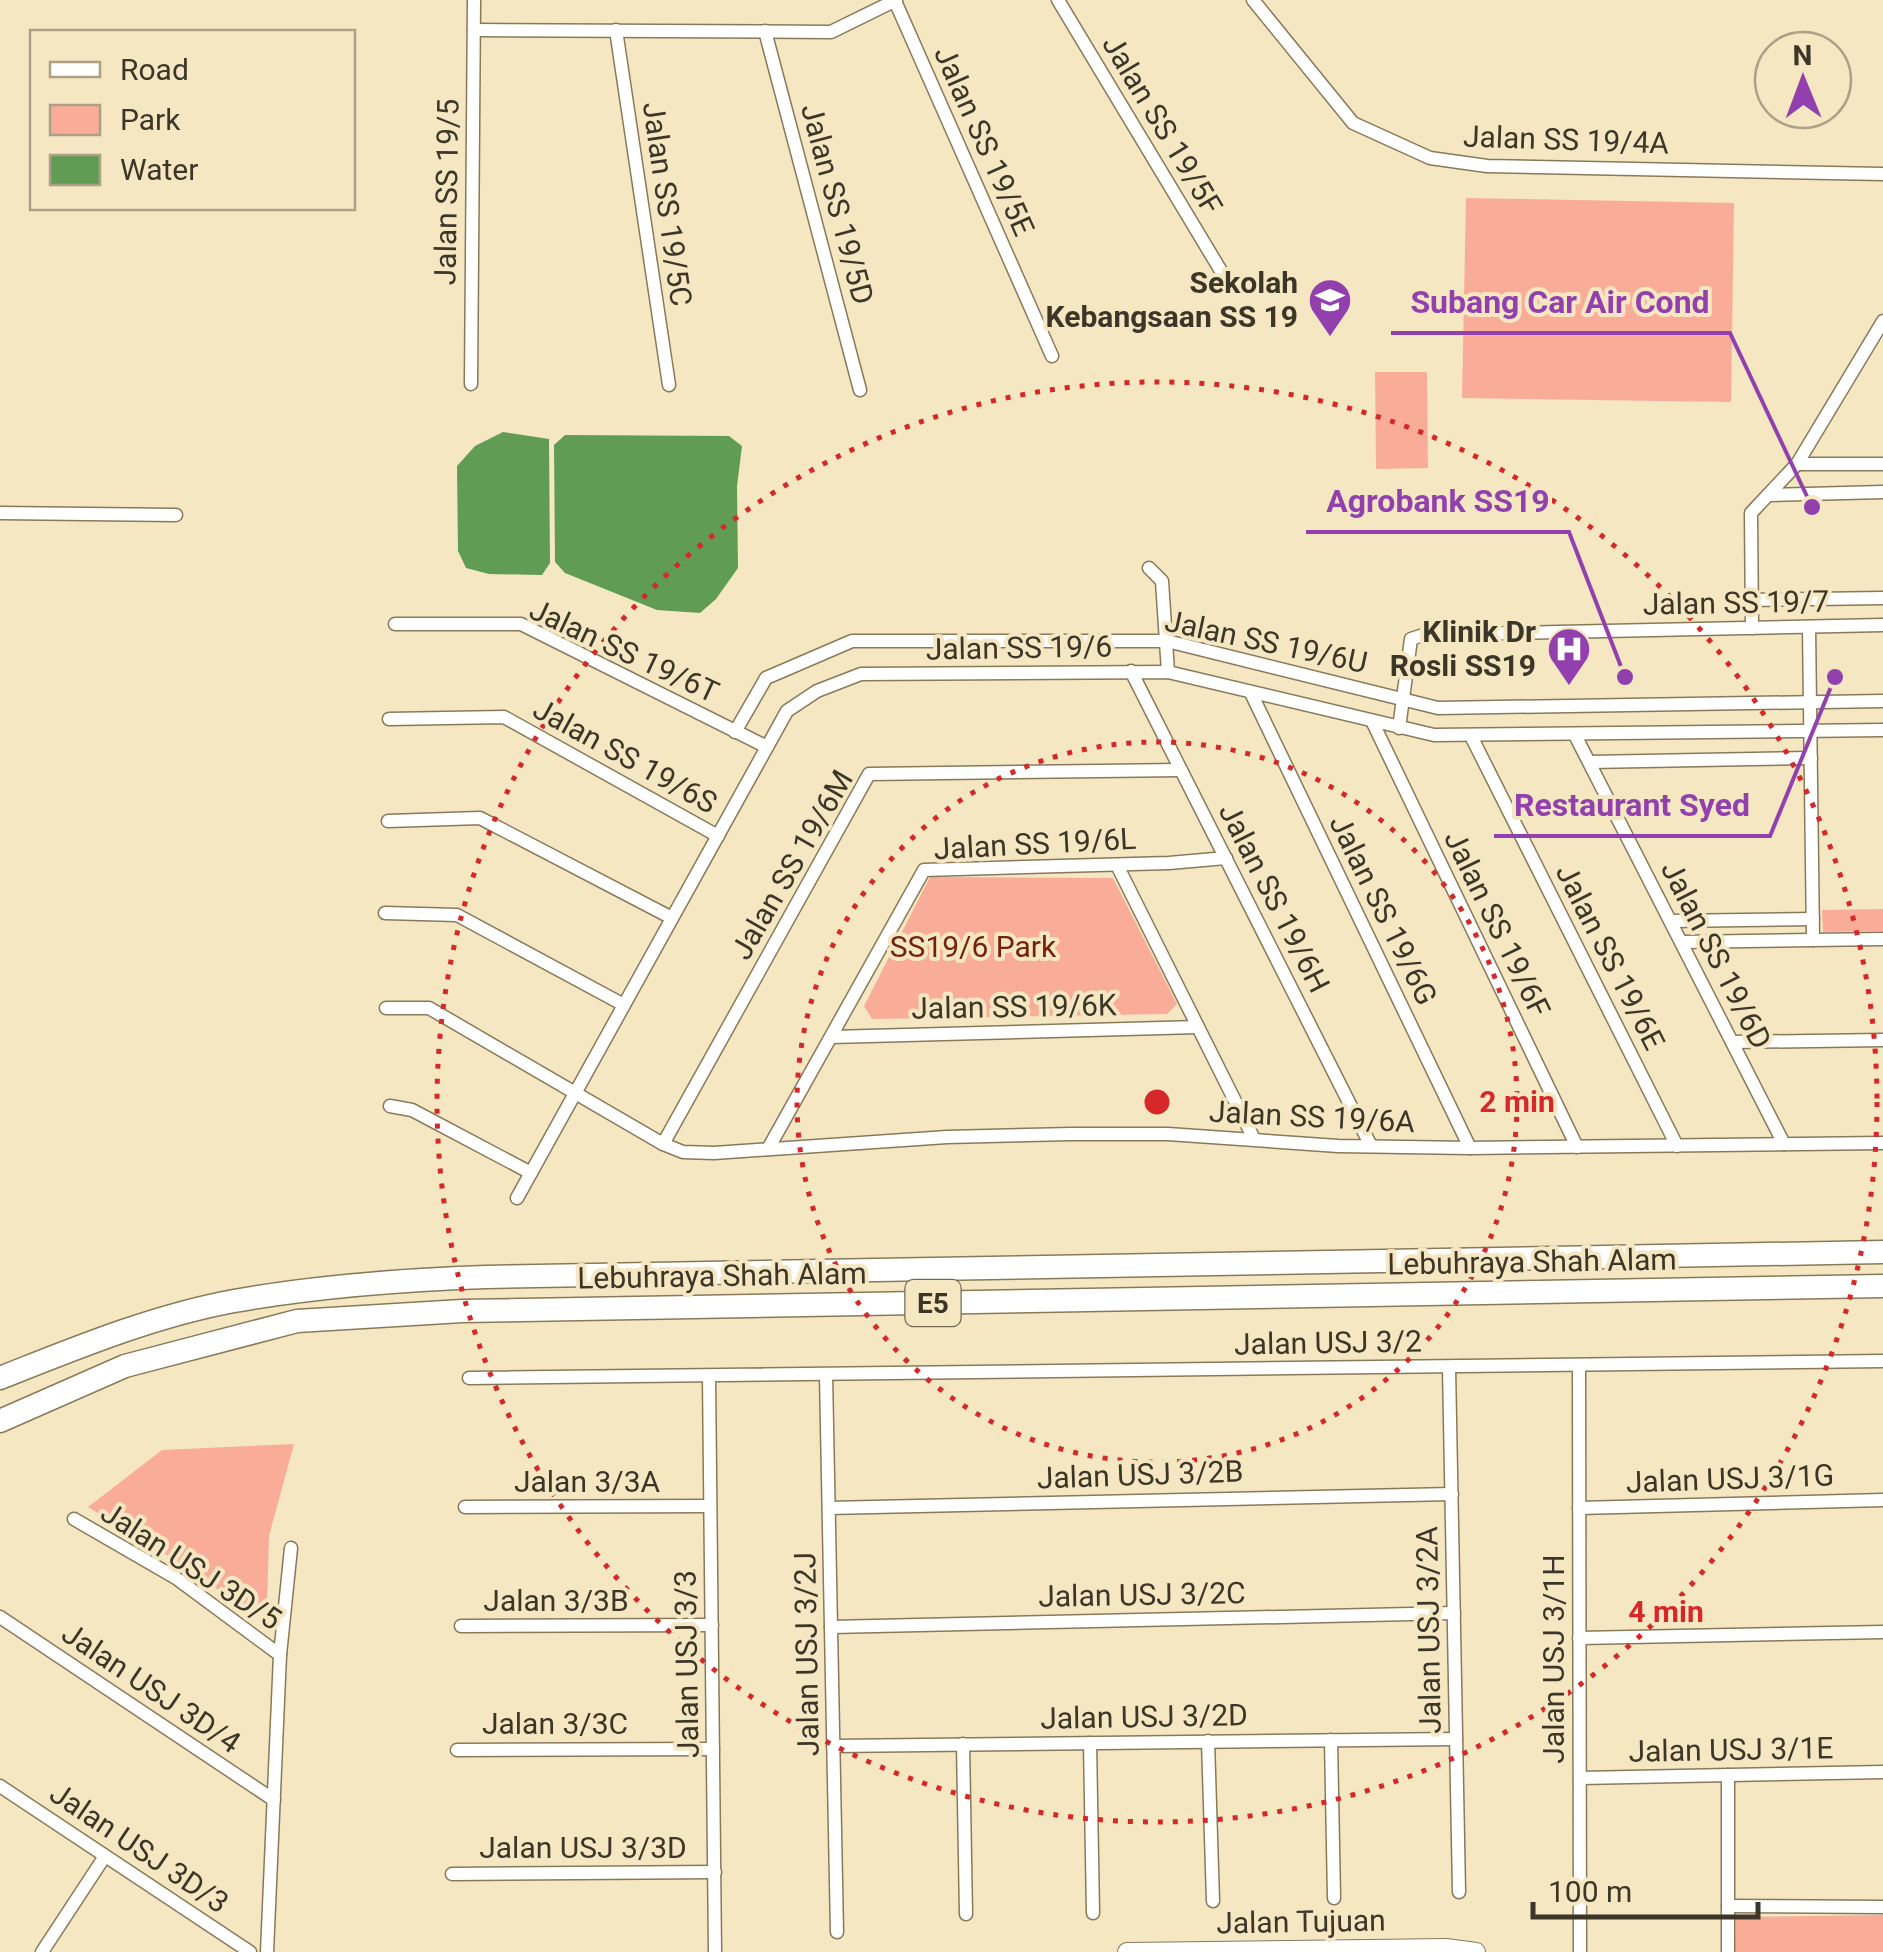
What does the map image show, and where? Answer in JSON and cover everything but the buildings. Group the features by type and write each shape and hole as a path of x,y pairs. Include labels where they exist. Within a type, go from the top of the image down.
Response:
{"highway":[{"name":"Lebuhraya Shah Alam","path":"0,1378 97,1339 230,1302 358,1282 486,1276 1883,1252"},
{"name":"Lebuhraya Shah Alam","path":"0,1421 125,1366 297,1321 481,1310 1883,1286"}],"street":[{"name":"Jalan SS 19/5","path":"470,384 474,0"},
{"path":"474,30 831,32 895,0"},
{"name":"Jalan SS 19/5E","path":"895,0 1052,356"},
{"name":"Jalan SS 19/5F","path":"1058,0 1224,276"},
{"name":"Jalan SS 19/4A","path":"1253,0 1353,124 1430,158 1488,166 1883,174"},
{"name":"Jalan SS 19/5C","path":"616,30 668,385"},
{"name":"Jalan SS 19/5D","path":"766,31 860,390"},
{"path":"1752,628 1751,512 1797,464 1883,321"},
{"path":"1797,464 1883,464"},
{"path":"1768,494 1883,492"},
{"path":"0,513 176,515"},
{"path":"1149,568 1162,581 1168,672"},
{"path":"1752,600 1883,598"},
{"name":"Jalan SS 19/6T","path":"395,624 521,624 767,746"},
{"name":"Jalan SS 19/7","path":"1399,728 1411,640 1423,635 1883,625"},
{"path":"1808,626 1813,940"},
{"name":"Jalan SS 19/6U","path":"736,732 766,678 852,641 1167,642 1404,699"},
{"name":"Jalan SS 19/6H","path":"1132,672 1371,1146"},
{"name":"Jalan SS 19/6","path":"517,1198 787,711 817,691 861,674 1168,672 1434,735 1883,730"},
{"name":"Jalan SS 19/6G","path":"1251,692 1470,1148"},
{"path":"1404,699 1438,708 1883,701"},
{"name":"Jalan SS 19/6S","path":"389,718 504,717 718,836"},
{"name":"Jalan SS 19/6F","path":"1373,722 1577,1147"},
{"name":"Jalan SS 19/6D","path":"1576,735 1784,1144"},
{"name":"Jalan SS 19/6E","path":"1471,736 1677,1146"},
{"path":"1590,762 1810,758"},
{"name":"Jalan SS 19/6M","path":"662,1144 869,774 1181,770"},
{"path":"388,821 480,818 672,918"},
{"name":"Jalan SS 19/6L","path":"768,1149 924,870 1226,858"},
{"path":"1117,865 1254,1139"},
{"path":"384,914 457,915 624,1005"},
{"path":"1671,922 1813,920"},
{"path":"1682,942 1883,939"},
{"name":"Jalan SS 19/6A","path":"386,1008 429,1008 662,1144 683,1152 714,1154 947,1137 1072,1134 1470,1148 1883,1143"},
{"name":"Jalan SS 19/6K","path":"830,1037 1198,1028"},
{"path":"1732,1042 1883,1040"},
{"path":"390,1106 412,1110 531,1172"},
{"name":"Jalan USJ 3/2","path":"708,1376 1883,1362"},
{"name":"Jalan USJ 3/1H","path":"1579,1365 1580,1952"},
{"name":"Jalan USJ 3/2A","path":"1449,1367 1459,1892"},
{"name":"Jalan USJ 3/2J","path":"826,1375 837,1932"},
{"path":"469,1378 708,1376"},
{"name":"Jalan USJ 3/3","path":"708,1376 716,1952"},
{"name":"Jalan USJ 3/2B","path":"829,1508 1452,1494"},
{"name":"Jalan USJ 3/1G","path":"1579,1508 1883,1500"},
{"name":"Jalan 3/3A","path":"465,1508 710,1506"},
{"name":"Jalan USJ 3D/5","path":"74,1519 176,1578 280,1654"},
{"path":"267,1952 280,1654 291,1548"},
{"name":"Jalan USJ 3/2C","path":"831,1626 1454,1613"},
{"name":"Jalan USJ 3D/4","path":"0,1617 274,1800"},
{"name":"Jalan 3/3B","path":"461,1626 712,1626"},
{"path":"1580,1638 1883,1632"},
{"name":"Jalan USJ 3/2D","path":"834,1746 1456,1738"},
{"path":"1331,1740 1334,1898"},
{"path":"1208,1742 1214,1902"},
{"path":"1090,1743 1092,1913"},
{"path":"963,1744 966,1914"},
{"name":"Jalan 3/3C","path":"457,1750 713,1749"},
{"name":"Jalan USJ 3/1E","path":"1580,1778 1883,1772"},
{"path":"1728,1775 1728,1952"},
{"name":"Jalan USJ 3D/3","path":"0,1786 250,1952"},
{"path":"42,1952 105,1856"},
{"name":"Jalan USJ 3/3D","path":"452,1874 714,1872"},
{"path":"1728,1906 1883,1907"},
{"name":"Jalan Tujuan","path":"1127,1952 1446,1948 1476,1952"}],"green space":[{"path":"1466,198 1734,203 1731,402 1462,398"},
{"path":"1375,372 1427,372 1428,468 1376,469"},
{"name":"SS19/6 Park","path":"930,877 1113,878 1177,1004 1167,1014 872,1019 864,1006"},
{"path":"1883,909 1883,931 1823,932 1822,910"},
{"path":"294,1444 269,1536 267,1605 256,1616 88,1507 162,1450"},
{"path":"1883,1915 1883,1952 1735,1952 1736,1917"}],"water":[{"path":"503,432 549,439 550,563 542,575 489,574 466,568 458,551 457,466 475,446"},
{"path":"565,435 729,436 742,446 737,486 738,568 716,599 700,613 657,610 565,573 555,562 554,445"}],"place":[{"name":"Sekolah Kebangsaan SS 19","path":"1330,338"},
{"name":"Subang Car Air Cond","path":"1812,507"},
{"name":"Agrobank SS19","path":"1625,677"},
{"name":"Restaurant Syed","path":"1835,677"},
{"name":"Klinik Dr Rosli SS19","path":"1569,687"}]}
